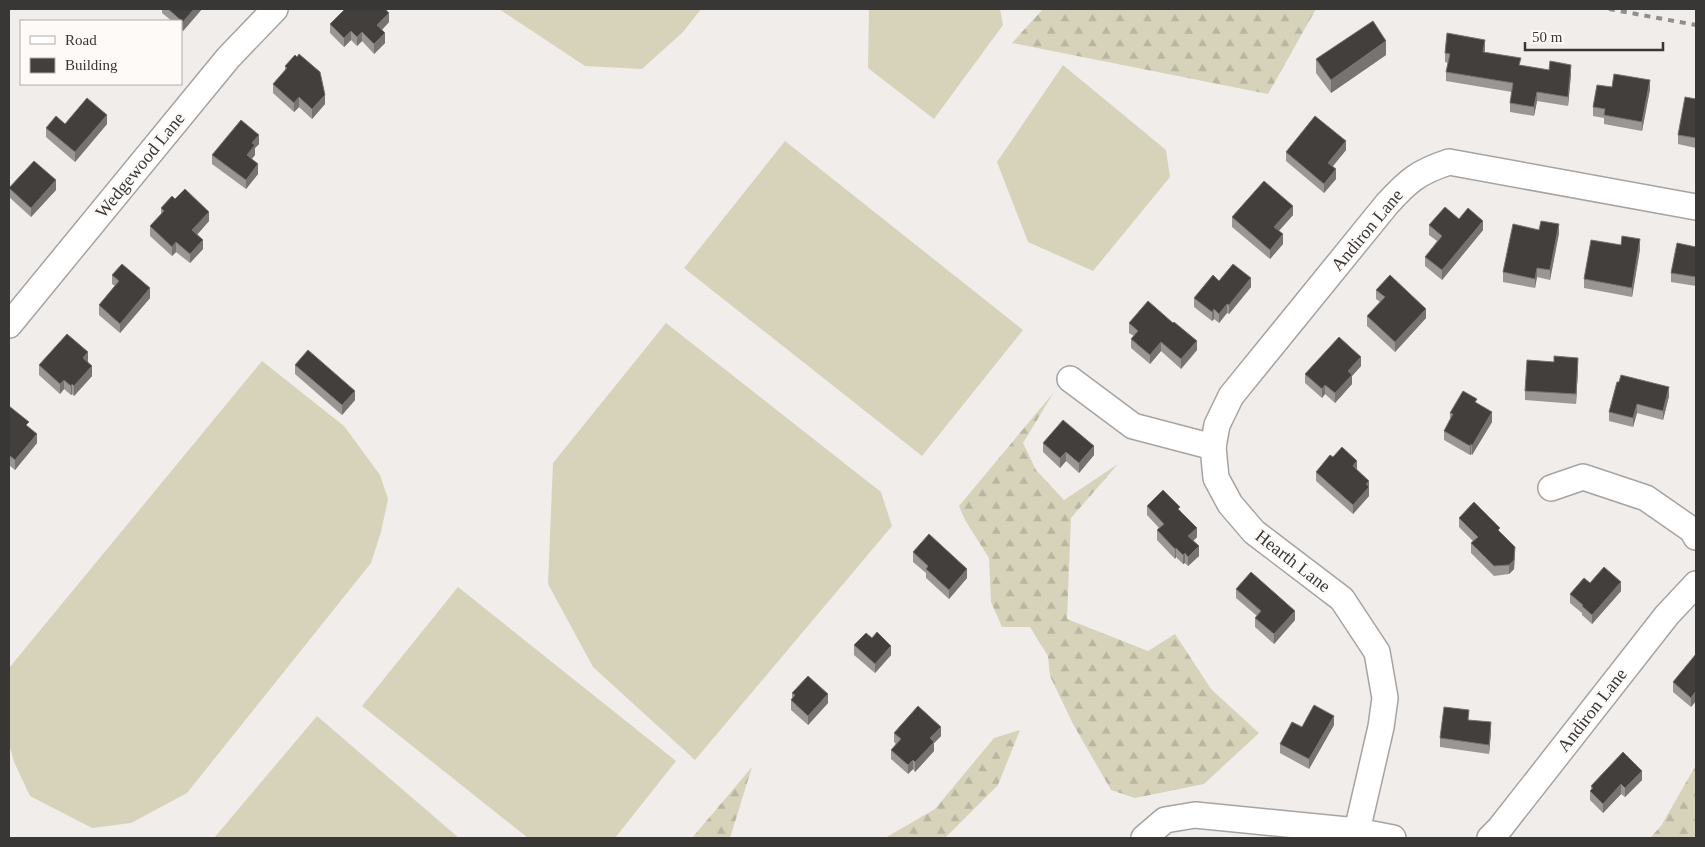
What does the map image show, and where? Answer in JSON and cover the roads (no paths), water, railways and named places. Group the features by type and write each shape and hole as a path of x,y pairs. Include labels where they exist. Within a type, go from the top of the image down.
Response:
{"street":[{"name":"Wedgewood Lane","path":"9,325 228,58 275,9"},
{"name":"Andiron Lane","path":"1213,447 1217,425 1231,396 1387,204 1406,184 1428,169 1449,162 1696,207"},
{"path":"1070,379 1133,426 1213,447"},
{"name":"Hearth Lane","path":"1213,447 1216,478 1230,504 1254,532 1342,599 1377,652 1385,698 1381,727 1357,831"},
{"path":"1550,488 1583,477 1646,498 1692,530 1696,537"},
{"name":"Andiron Lane","path":"1490,838 1500,828 1667,615 1696,584"},
{"path":"1144,838 1165,820 1195,815 1357,831 1393,838"}],"railway":[{"path":"1609,9 1696,25"}]}
